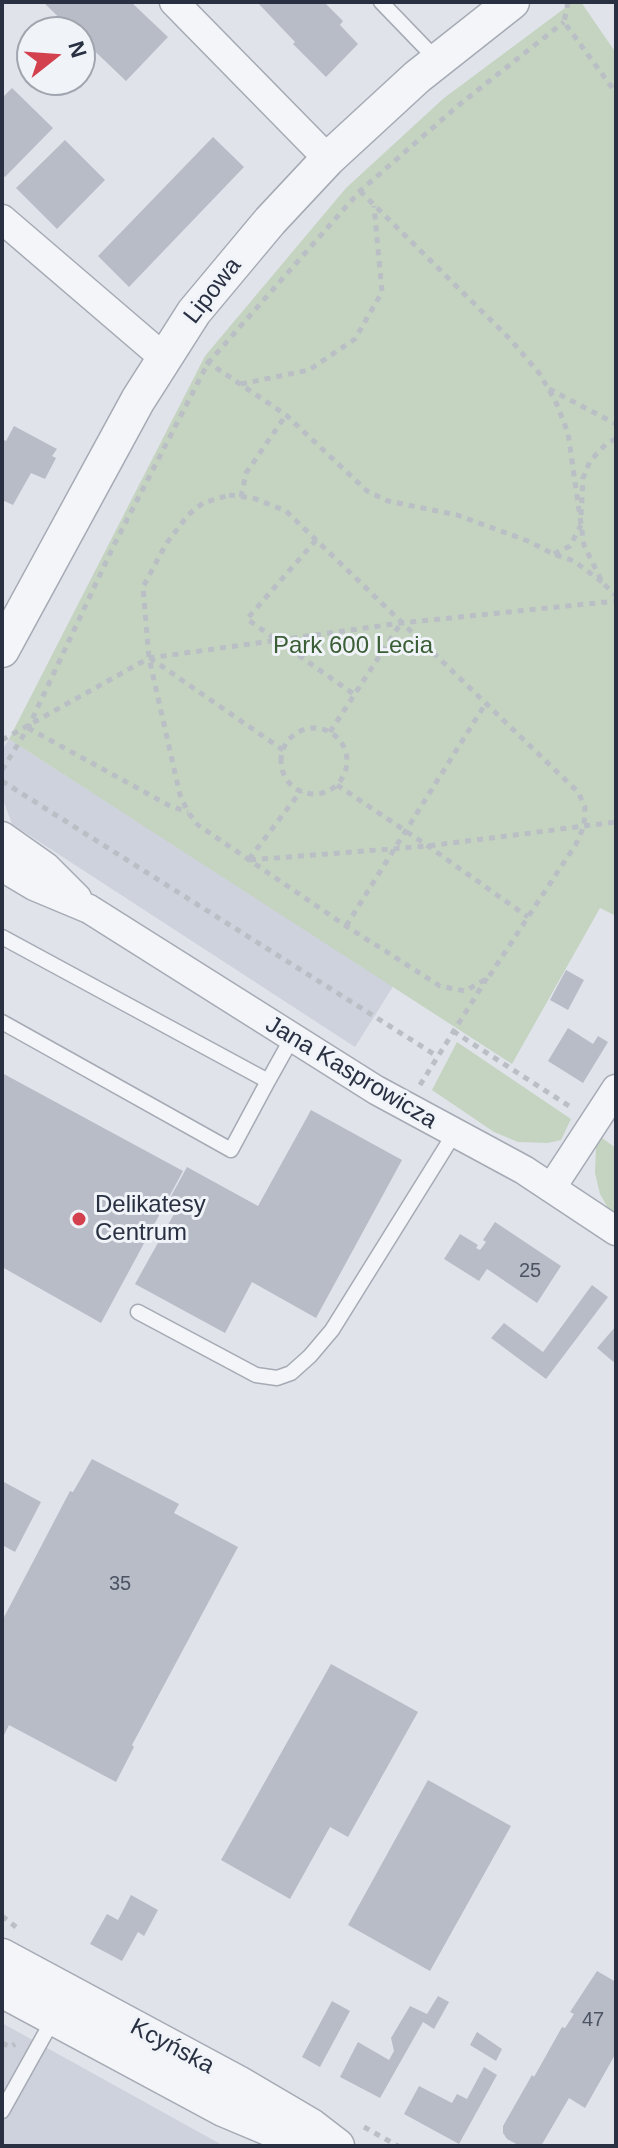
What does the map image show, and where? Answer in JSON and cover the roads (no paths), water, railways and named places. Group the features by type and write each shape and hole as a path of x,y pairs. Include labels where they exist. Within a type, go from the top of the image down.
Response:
{"street":[{"path":"174,2 328,159"},
{"name":"Lipowa","path":"2,650 170,348 229,269 328,159 381,108 512,2"},
{"path":"2,219 170,348"},
{"name":"Jana Kasprowicza","path":"2,836 46,867 89,909"},
{"name":"Jana Kasprowicza","path":"2,867 34,886 89,909 400,1105 552,1187 616,1231"},
{"path":"552,1187 616,1089"},
{"name":"Kcyńska","path":"2,1956 61,2005 223,2109 311,2146"},
{"name":"Kcyńska","path":"2,1990 61,2005 238,2083 311,2126 337,2146"}],"lane":[{"path":"381,2 437,61"},
{"path":"2,937 268,1081"},
{"path":"2,1022 231,1150 292,1038"},
{"path":"138,1312 256,1375 277,1378 291,1373 332,1330 454,1134"},
{"path":"2,2111 61,2005"}],"place":[{"name":"Delikatesy Centrum","path":"79,1219"}],"park label":[{"name":"Park 600 Lecia","path":"353,646"}]}
